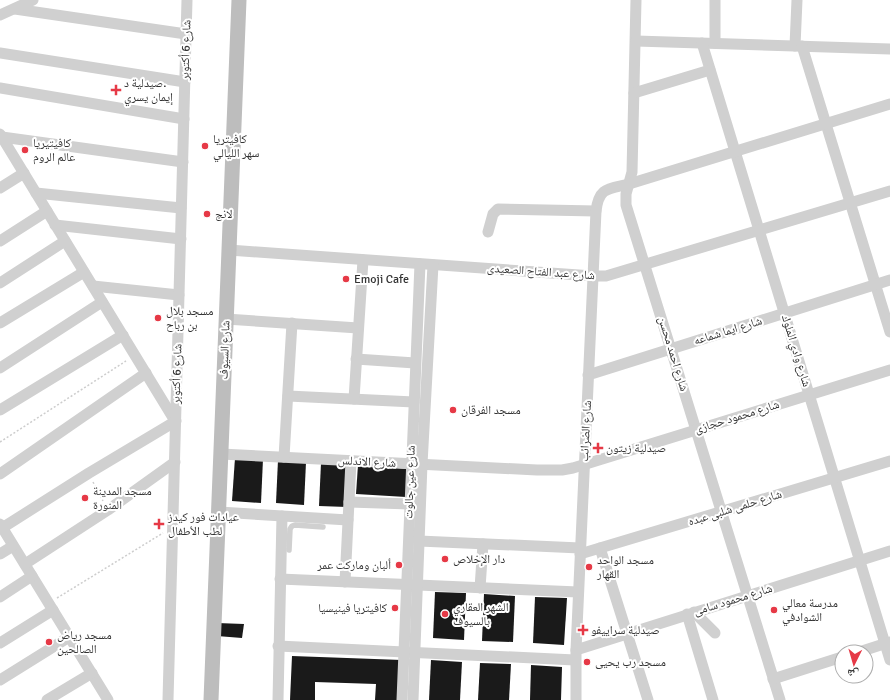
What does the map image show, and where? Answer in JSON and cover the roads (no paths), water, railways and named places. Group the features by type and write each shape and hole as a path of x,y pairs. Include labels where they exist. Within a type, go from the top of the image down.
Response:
{"main road":[{"name":"شارع السيوف","path":"211,700 239,0"}],"street":[{"path":"0,15 33,0"},
{"name":"شارع 6 أكتوبر","path":"168,700 187,0"},
{"name":"شارع احمد محسن","path":"636,0 632,172 626,194 626,205 780,700"},
{"path":"715,0 715,43"},
{"path":"796,0 798,46 826,124 890,332"},
{"path":"14,9 186,34"},
{"path":"636,41 890,49"},
{"name":"شارع وادي الملوك","path":"702,43 834,478 888,643 890,660"},
{"path":"0,54 185,82"},
{"path":"634,93 710,70"},
{"path":"0,88 184,119"},
{"path":"629,184 890,104"},
{"path":"1,136 183,162"},
{"path":"1,136 175,421 1,526 108,700"},
{"path":"0,188 24,173"},
{"name":"شارع الضرائب","path":"576,700 575,655 596,210 600,195 604,191 629,184"},
{"name":"شارع عبد الفتاح الصعيدى","path":"229,250 606,276 890,191"},
{"path":"36,193 181,208"},
{"path":"488,232 493,214 498,209 596,210"},
{"path":"0,241 47,211"},
{"path":"55,225 180,239"},
{"path":"0,283 65,241"},
{"path":"354,399 363,260"},
{"name":"شارع عين جالوت","path":"412,585 419,541 414,402 420,264"},
{"name":"شارع عين جالوت","path":"413,700 410,652 412,585 410,504 416,464 433,265"},
{"path":"0,323 84,272"},
{"name":"شارع ايما شماعه","path":"588,375 890,280"},
{"path":"93,286 179,294"},
{"path":"0,368 102,302"},
{"path":"226,319 358,328"},
{"path":"284,457 292,323"},
{"path":"0,410 122,335"},
{"path":"356,359 415,363"},
{"name":"شارع محمود حجازى","path":"584,465 890,370"},
{"path":"0,474 146,373"},
{"path":"288,396 414,402"},
{"name":"شارع الاندلس","path":"221,454 552,471 584,465"},
{"path":"344,582 351,461"},
{"name":"شارع حلمى شلبى عبده","path":"419,541 580,551 600,548 890,461"},
{"path":"25,564 108,510 175,462"},
{"path":"349,502 410,504"},
{"path":"219,512 282,516 319,524 348,520"},
{"path":"278,700 282,516"},
{"path":"480,588 483,544"},
{"path":"0,554 13,546"},
{"path":"600,548 648,700"},
{"name":"شارع محمود سامى","path":"575,655 627,633 890,551"},
{"path":"0,597 32,576"},
{"path":"280,579 578,592"},
{"path":"0,643 51,606"},
{"path":"691,613 715,633"},
{"path":"691,613 713,700"},
{"path":"0,680 69,636"},
{"path":"874,647 888,643"},
{"path":"278,646 410,652 575,655"},
{"name":"شارع عين جالوت","path":"402,700 410,652"},
{"path":"773,679 834,660"},
{"path":"47,700 92,673"}],"lane":[{"path":"288,550 290,529 292,526 319,524"}],"place":[{"name":"صيدلية د. إيمان يسري","path":"116,90"},
{"name":"كافيتريا سهر الليالي","path":"205,146"},
{"name":"كافيتيريا عالم الروم","path":"25,150"},
{"name":"لانج","path":"207,214"},
{"name":"Emoji Cafe","path":"346,279"},
{"name":"مسجد بلال بن رباح","path":"158,318"},
{"name":"مسجد الفرقان","path":"453,410"},
{"name":"صيدلية زيتون","path":"598,448"},
{"name":"مسجد المدينة المنورة","path":"85,498"},
{"name":"عيادات فور كيدز لطب الأطفال","path":"159,524"},
{"name":"دار الإخلاص","path":"445,559"},
{"name":"ألبان وماركت عمر","path":"399,565"},
{"name":"مسجد الواحد القهار","path":"589,567"},
{"name":"كافيتريا فينيسيا","path":"395,608"},
{"name":"مدرسة معالي الشوادفي","path":"774,610"},
{"name":"الشهر العقاري بالسيوف","path":"445,614"},
{"name":"صيدلية سراييفو","path":"583,630"},
{"name":"مسجد رياض الصالحين","path":"49,642"},
{"name":"مسجد رب يحيى","path":"587,662"}]}
